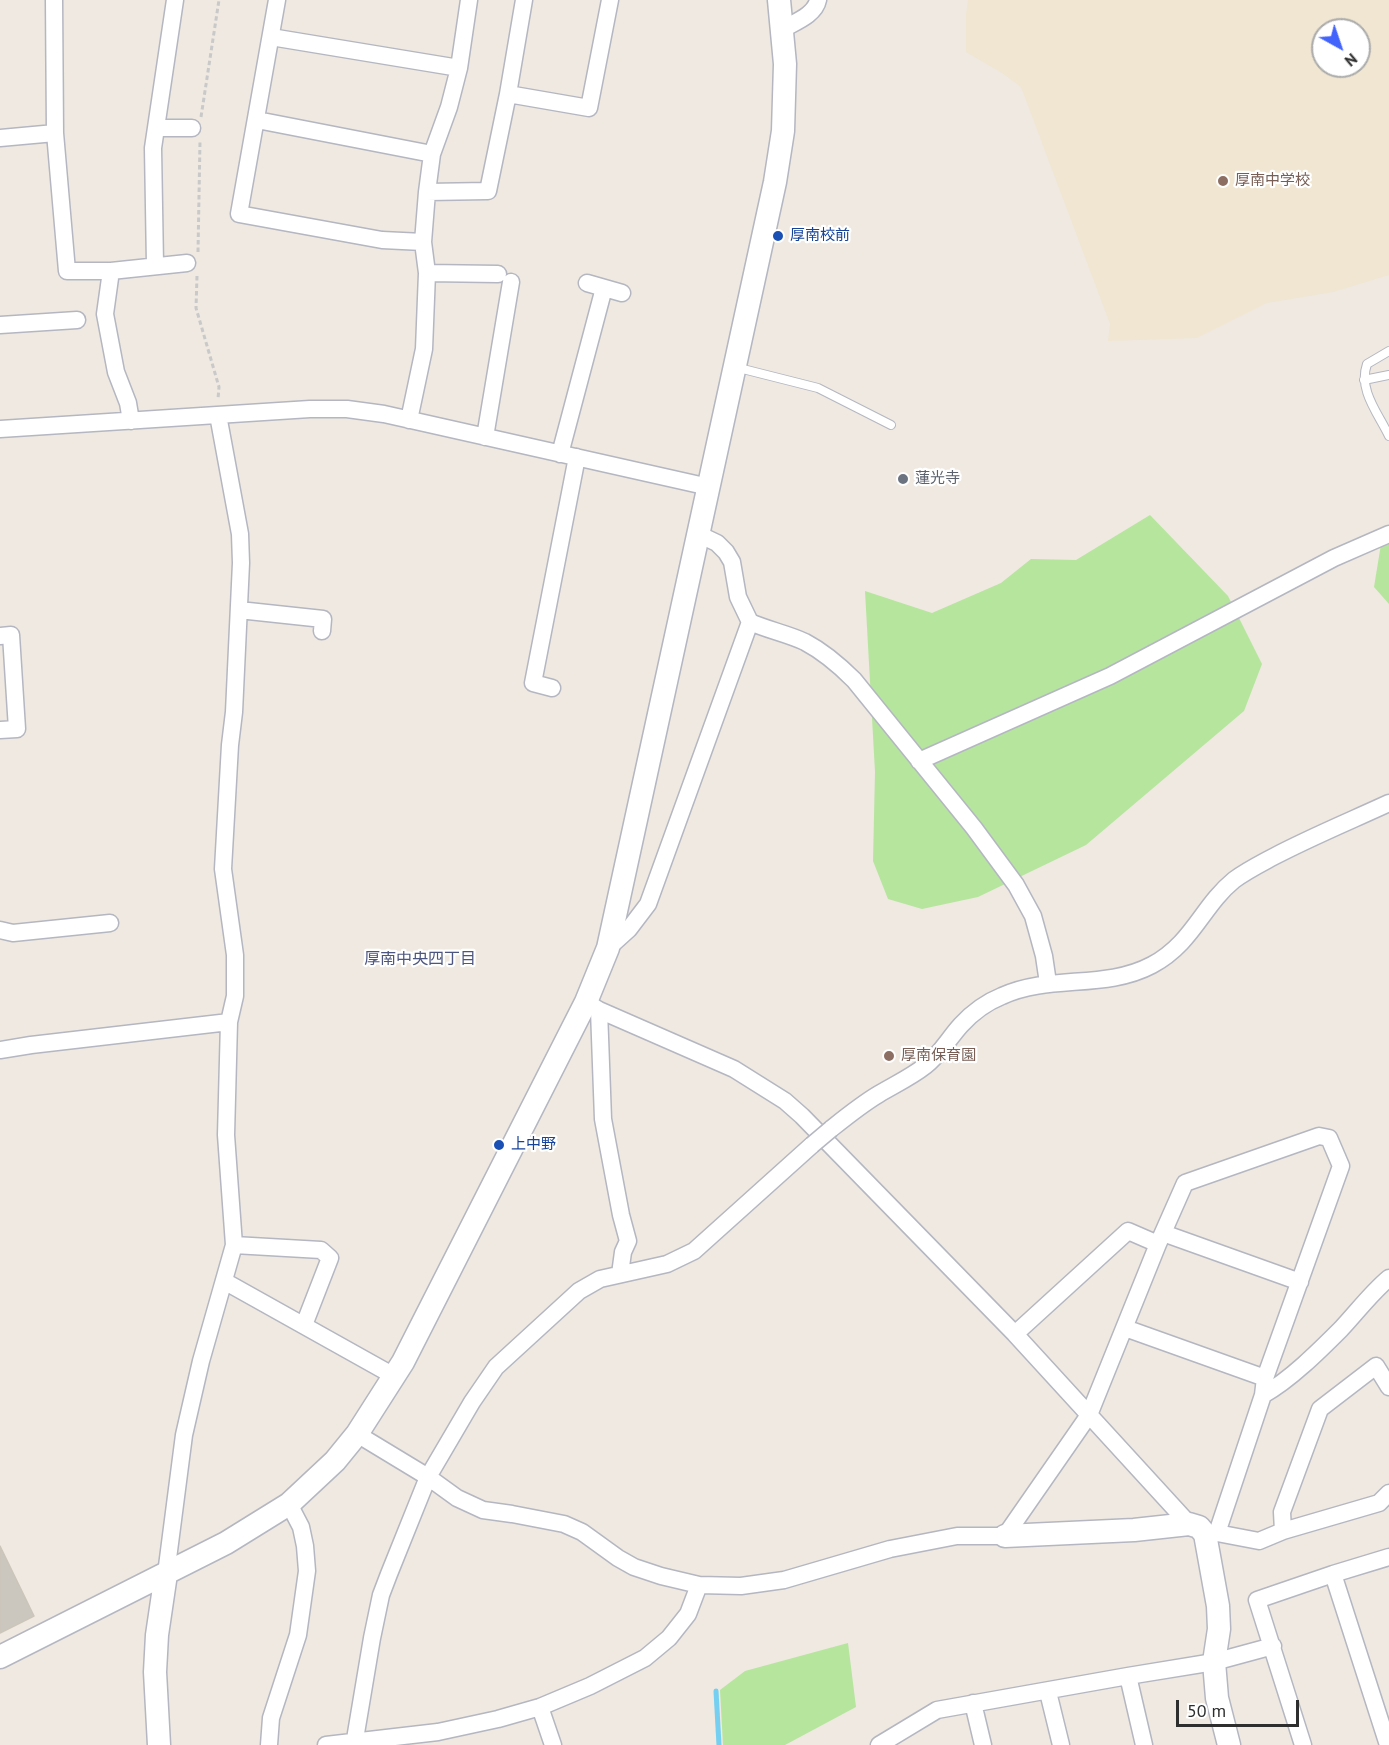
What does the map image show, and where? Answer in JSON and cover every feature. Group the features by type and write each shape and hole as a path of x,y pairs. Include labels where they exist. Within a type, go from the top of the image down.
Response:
{"street":[{"path":"54,0 55,133 67,271 111,271 155,265 194,266"},
{"path":"155,265 153,148 175,0"},
{"path":"277,0 239,214 382,240 423,242"},
{"path":"409,420 424,349 427,273 423,242 432,153 459,68 469,0"},
{"path":"427,192 488,191 524,0"},
{"path":"508,94 589,108 610,0"},
{"path":"0,1657 226,1543 289,1504 335,1461 357,1434 403,1362 593,1006 608,948 765,232 783,131 786,64 779,0"},
{"path":"783,29 807,16 817,5 818,0"},
{"path":"271,37 459,68"},
{"path":"256,120 432,153"},
{"path":"156,128 198,127"},
{"path":"0,138 55,133"},
{"path":"111,271 105,314 116,372 128,403 131,421"},
{"path":"427,273 504,278 485,437"},
{"path":"587,283 622,293"},
{"path":"552,688 533,683 568,455 604,288"},
{"path":"0,325 77,320"},
{"path":"0,429 347,409 384,414 709,487"},
{"path":"159,1745 155,1672 157,1635 184,1435 201,1361 234,1245 226,1135 228,1022 235,996 235,955 223,869 241,563 240,534 218,416"},
{"path":"698,534 717,543 732,562 738,597 750,622 804,642 836,662 855,680 974,828 1016,885 1033,916 1044,956 1048,983"},
{"path":"919,762 1110,676 1334,558 1389,534"},
{"path":"239,610 323,619 322,631"},
{"path":"608,948 629,928 648,904 750,622"},
{"path":"0,636 10,635 17,729 0,730"},
{"path":"354,1744 381,1595 428,1476 472,1402 496,1367 579,1291 600,1279 667,1264 694,1251 831,1129 877,1095 926,1065 962,1023 981,1008 1003,995 1048,983 1110,978 1132,974 1151,965 1168,955 1186,939 1233,881 1288,849 1389,803"},
{"path":"0,930 13,933 110,923"},
{"path":"593,1006 603,1119 628,1241 623,1252 620,1274"},
{"path":"593,1006 734,1069 785,1101 826,1140 1015,1334 1089,1415 1204,1531"},
{"path":"0,1050 228,1022"},
{"path":"1005,1536 1089,1415 1185,1183 1318,1136 1329,1138 1341,1166 1264,1387 1204,1531 1218,1606 1219,1629 1214,1662 1217,1698 1229,1745"},
{"path":"1015,1334 1128,1231 1300,1282"},
{"path":"234,1245 321,1250 330,1258 304,1325"},
{"path":"1125,1328 1264,1387 1279,1386 1341,1329 1375,1290 1389,1278"},
{"path":"224,1281 394,1376"},
{"path":"1283,1531 1282,1512 1320,1409 1376,1366 1389,1387"},
{"path":"357,1434 428,1476 457,1497 483,1510 564,1524 582,1532 634,1568 699,1585 741,1586 784,1580 890,1549 957,1536 1134,1530 1204,1531 1259,1542 1283,1531 1379,1503 1389,1493"},
{"path":"269,1745 271,1718 298,1635 307,1572 301,1527 289,1504"},
{"path":"1303,1745 1257,1600 1389,1557"},
{"path":"1333,1574 1389,1745"},
{"path":"326,1745 440,1738 540,1707 645,1658 669,1638 688,1614 699,1585"},
{"path":"879,1745 898,1740 937,1710 1214,1662 1273,1646"},
{"path":"1128,1676 1144,1745"},
{"path":"1048,1692 1061,1745"},
{"path":"972,1703 983,1745"},
{"path":"540,1707 553,1745"}],"lane":[{"path":"1389,351 1367,364 1364,380 1366,392 1389,436"},
{"path":"735,367 818,388 891,425"},
{"path":"1364,380 1389,375"}],"path":[{"path":"218,416 219,387 196,308 194,266 198,127 219,0"}],"shaded area":[{"name":"厚南中学校","path":"968,0 1389,0 1389,275 1333,292 1267,303 1197,338 1108,341 1110,324 1021,87 966,52"}],"green space":[{"path":"1150,515 1228,596 1262,664 1244,711 1086,845 978,897 922,909 888,899 873,861 875,772 865,591 932,613 1001,583 1031,559 1076,560"},
{"path":"1389,526 1389,604 1374,587 1382,538"},
{"path":"848,1643 856,1707 785,1745 723,1745 720,1690 745,1671"}],"building":[{"path":"0,1546 34,1616 0,1633"}],"waterway":[{"path":"716,1691 719,1745"}],"place":[{"name":"厚南中学校","path":"1223,181"},
{"name":"厚南校前","path":"778,236"},
{"name":"蓮光寺","path":"903,479"},
{"name":"厚南保育園","path":"889,1056"},
{"name":"上中野","path":"499,1145"}],"district":[{"name":"厚南中央四丁目","path":"420,959"}]}
